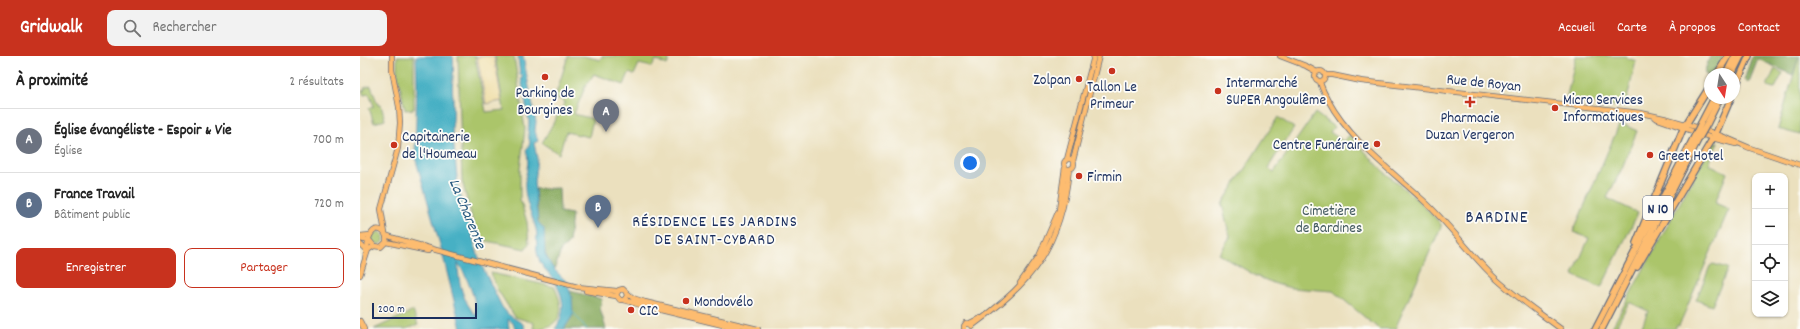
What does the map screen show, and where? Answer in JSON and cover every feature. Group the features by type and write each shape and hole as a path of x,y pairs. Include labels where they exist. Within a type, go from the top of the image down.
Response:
{"highway":[{"path":"1721,68 1728,56"},
{"path":"1729,68 1736,56"},
{"path":"1735,68 1741,56"},
{"path":"1740,76 1749,56"},
{"path":"1622,276 1684,126 1704,95"},
{"name":"N 10","path":"1602,329 1696,140 1712,104"},
{"name":"N 10","path":"1704,123 1716,104"},
{"path":"1630,274 1636,270 1714,136 1728,104"},
{"name":"N 10","path":"1595,329 1696,140"}],"main road":[{"path":"386,242 381,209 396,156 400,130 399,107 392,77 392,56"},
{"path":"963,328 965,323 971,326 989,315 1011,296 1035,269 1056,230 1063,211 1067,168 1064,162 1067,159 1094,56"},
{"path":"1067,168 1073,165 1099,56"},
{"path":"1280,56 1317,72 1321,71 1325,75 1320,81"},
{"path":"1317,72 1316,78 1320,81 1331,106 1342,123 1388,170 1425,202 1494,277 1561,329"},
{"name":"Rue de Royan","path":"1325,75 1332,75 1365,82 1641,113 1800,165"},
{"path":"1067,159 1073,161"},
{"path":"380,230 384,223"},
{"path":"365,259 370,238 375,230 380,230 394,241"},
{"path":"360,236 370,238"},
{"path":"360,240 370,238"},
{"path":"370,238 374,246"},
{"path":"360,275 368,250 374,246 381,247 386,242 394,241 578,289 616,296 620,300 739,329"},
{"path":"360,244 366,250"},
{"path":"578,289 617,291 622,289 633,298 650,304 758,329"},
{"path":"616,296 617,291"},
{"path":"624,300 627,296 626,292"},
{"path":"360,321 364,329"}],"green space":[{"path":"397,56 414,56 414,109 405,110 397,71"},
{"path":"458,56 477,56 475,57 486,112 504,110 495,56 514,56 525,129 520,169 520,199 527,222 529,244 525,249 482,240 476,233 462,181"},
{"path":"568,56 584,56 600,60 602,56 668,56 669,61 667,65 656,60 652,67 639,64 634,75 629,73 624,85 594,74 585,87 574,114 593,119 589,137 566,132 559,154 542,143 565,102 555,97"},
{"path":"1095,56 1097,56 1072,154 1070,153"},
{"path":"1576,56 1627,56 1627,58 1636,61 1625,107 1566,100"},
{"path":"1710,56 1724,56 1717,68 1706,68"},
{"path":"1752,56 1799,56 1793,75 1758,59 1749,82 1744,80"},
{"path":"1800,56 1800,135 1778,129"},
{"path":"1775,69 1783,73 1775,88 1767,86"},
{"path":"371,86 378,105 381,105 385,120 374,123 369,108 374,106 369,94 364,95 362,91 365,90 364,88"},
{"name":"Cimetière de Bardines","path":"1315,113 1334,127 1330,132 1343,141 1350,135 1382,170 1422,204 1441,224 1441,227 1395,329 1379,329 1333,291 1291,288 1276,284 1256,276 1219,254 1230,237 1222,204 1278,117 1294,128 1268,168 1274,172"},
{"path":"1620,123 1637,131 1622,168 1607,198 1638,213 1601,288 1573,275 1589,238 1573,232"},
{"path":"1715,142 1718,142 1709,164 1727,173 1715,203 1729,209 1679,326 1677,325 1675,329 1641,329 1648,311 1629,302 1615,329 1611,329 1710,148"},
{"path":"559,188 560,212 572,214 569,243 561,250 555,269 552,267 545,254 544,229 538,222 535,189"},
{"path":"380,232 383,233 383,243 376,244 373,243 372,236 373,233"},
{"path":"1713,264 1728,268 1712,306 1696,300 1710,266"},
{"path":"491,273 555,287 560,300 561,309 558,319 554,323 545,327 533,329 534,323 515,317 497,289"},
{"path":"570,291 602,299 600,308 606,329 564,329 573,315"},
{"path":"413,311 418,325 406,329 374,329"}],"sand":[{"path":"494,56 502,101 486,104 477,57"}],"water":[{"name":"La Charente","path":"416,56 453,56 452,128 458,187 480,262 502,307 509,315 523,324 525,329 515,329 513,323 508,319 509,329 461,329 441,248 415,157 417,83","holes":["458,263 468,281 473,296 476,316 471,310 460,285"]},
{"name":"La Charente","path":"518,56 523,56 536,122 535,131 538,141 534,143 537,158 534,182 538,222 544,229 545,254 552,267 566,281 572,297 573,315 564,329 555,329 561,318 563,303 554,279 540,262 537,253 536,229 526,195 525,182 528,162 526,151 530,143 528,134 529,122 521,78 523,76 520,75"}],"waterway":[{"path":"572,311 587,329"}],"place":[{"name":"Tallon Le Primeur","path":"1112,71"},
{"name":"Parking de Bourgines","path":"545,77"},
{"name":"Zolpan","path":"1079,79"},
{"name":"Intermarché SUPER Angoulême","path":"1218,91"},
{"name":"Pharmacie Duzan Vergeron","path":"1470,102"},
{"name":"Micro Services Informatiques","path":"1555,108"},
{"name":"Église évangéliste - Espoir & Vie","path":"606,132"},
{"name":"Centre Funéraire","path":"1377,144"},
{"name":"Capitainerie de l'Houmeau","path":"394,145"},
{"name":"Greet Hotel","path":"1650,155"},
{"name":"Firmin","path":"1079,176"},
{"name":"France Travail","path":"598,228"},
{"name":"Mondovélo","path":"686,301"},
{"name":"CIC","path":"631,310"}],"district":[{"name":"BARDINE","path":"1497,216"},
{"name":"RÉSIDENCE LES JARDINS DE SAINT-CYBARD","path":"715,229"}]}
